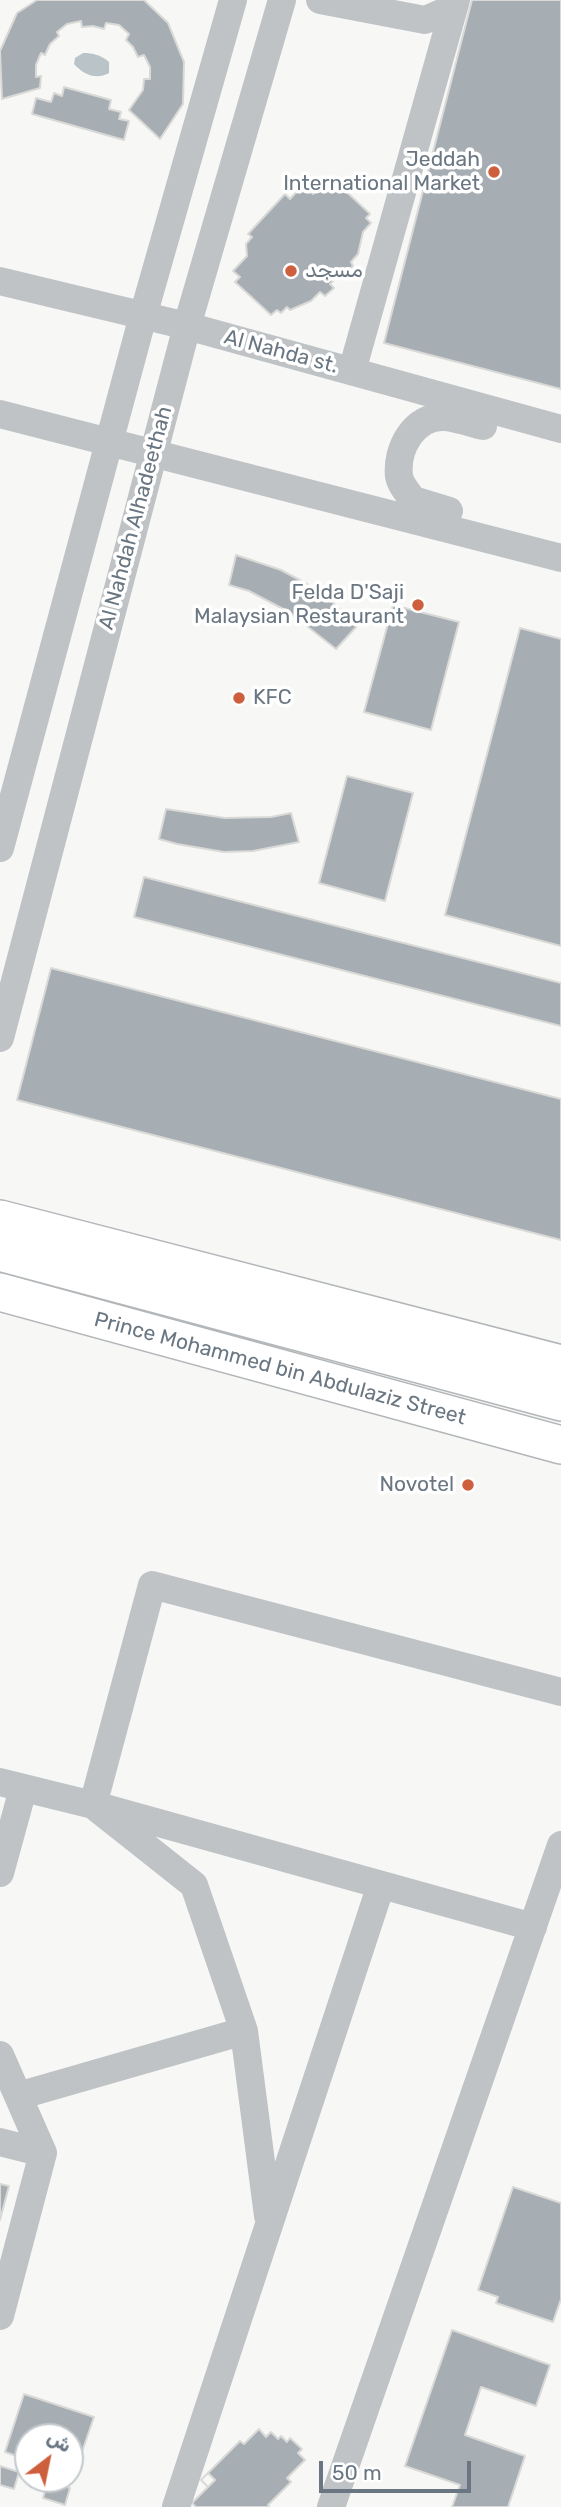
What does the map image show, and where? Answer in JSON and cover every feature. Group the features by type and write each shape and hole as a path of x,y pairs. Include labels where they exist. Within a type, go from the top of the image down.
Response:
{"main road":[{"path":"0,1219 561,1364"},
{"name":"Prince Mohammed bin Abdulaziz Street","path":"0,1252 561,1402"},
{"name":"Prince Mohammed bin Abdulaziz Street","path":"0,1292 561,1445"},
{"path":"0,1317 561,1466"}],"street":[{"path":"0,848 111,432 233,0"},
{"name":"Al Nahdah Alhadeethah","path":"0,1038 187,326 282,0"},
{"path":"320,0 425,20 454,4"},
{"path":"352,371 454,4"},
{"name":"Al Nahda st.","path":"0,281 141,324 187,326 561,429"},
{"path":"0,414 111,432 153,454 561,558"},
{"path":"561,444 443,417 425,421 410,434 400,456 399,479 412,500 561,546"},
{"path":"93,1805 152,1585 561,1692"},
{"path":"0,1873 12,1786 93,1805 533,1927"},
{"path":"93,1805 194,1885 244,2031 269,2224"},
{"path":"331,2507 561,1844"},
{"path":"176,2507 381,1885"},
{"path":"18,2096 244,2031"},
{"path":"0,2055 43,2153 0,2316"},
{"path":"0,2142 43,2153"}],"shaded area":[{"path":"83,53 97,55 109,62 109,73 95,76 82,71 74,64 75,58"}],"building":[{"path":"37,0 144,0 168,23 184,62 183,104 160,139 129,110 143,90 144,79 150,79 150,67 144,55 138,57 126,40 129,34 119,25 106,23 104,29 82,27 81,21 67,24 57,32 59,36 50,44 45,55 41,53 36,65 36,77 41,76 40,88 2,99 0,51 17,13"},
{"name":"Jeddah International Market","path":"472,0 561,0 561,389 384,343"},
{"path":"64,87 111,100 109,109 121,112 119,119 129,121 124,140 32,114 36,98 51,102 54,93 62,96"},
{"path":"333,179 370,214 366,218 371,223 363,232 358,254 351,262 353,266 330,284 334,288 325,296 320,292 311,301 290,310 287,307 281,313 277,310 271,315 235,282 240,277 233,271 247,256 246,244 252,237 248,234 285,194 290,199 303,185 313,194 324,182 327,185"},
{"path":"236,555 281,570 307,584 330,600 357,626 336,649 289,612 249,591 229,585"},
{"path":"393,605 459,622 431,730 364,712"},
{"path":"520,628 561,639 561,946 445,915"},
{"path":"347,776 413,793 385,901 319,883"},
{"path":"166,809 225,818 271,817 291,813 299,842 253,851 224,852 177,844 159,839"},
{"path":"144,877 561,983 561,1026 134,917"},
{"path":"51,968 561,1099 561,1240 17,1100"},
{"path":"0,2184 9,2186 0,2220"},
{"path":"513,2187 561,2203 561,2299 553,2322 496,2303 498,2297 478,2290"},
{"path":"452,2330 550,2365 536,2406 481,2387 465,2435 525,2456 508,2507 452,2507 460,2485 405,2466"},
{"path":"24,2394 94,2417 84,2446 84,2423 14,2423"},
{"path":"14,2425 14,2455 5,2452"},
{"path":"259,2429 266,2437 271,2432 278,2439 281,2436 287,2442 290,2438 302,2449 298,2453 305,2460 287,2478 291,2482 269,2507 196,2507 192,2503 208,2487 201,2480 240,2441 244,2444"},
{"path":"0,2466 14,2470 14,2489 0,2485"},
{"path":"208,2473 215,2480 208,2487 201,2480"},
{"path":"44,2493 69,2493 65,2505 43,2498"}],"place":[{"name":"Jeddah International Market","path":"494,172"},
{"name":"مسجد","path":"291,271"},
{"name":"Felda D'Saji Malaysian Restaurant","path":"418,605"},
{"name":"KFC","path":"239,698"},
{"name":"Novotel","path":"468,1485"}]}
